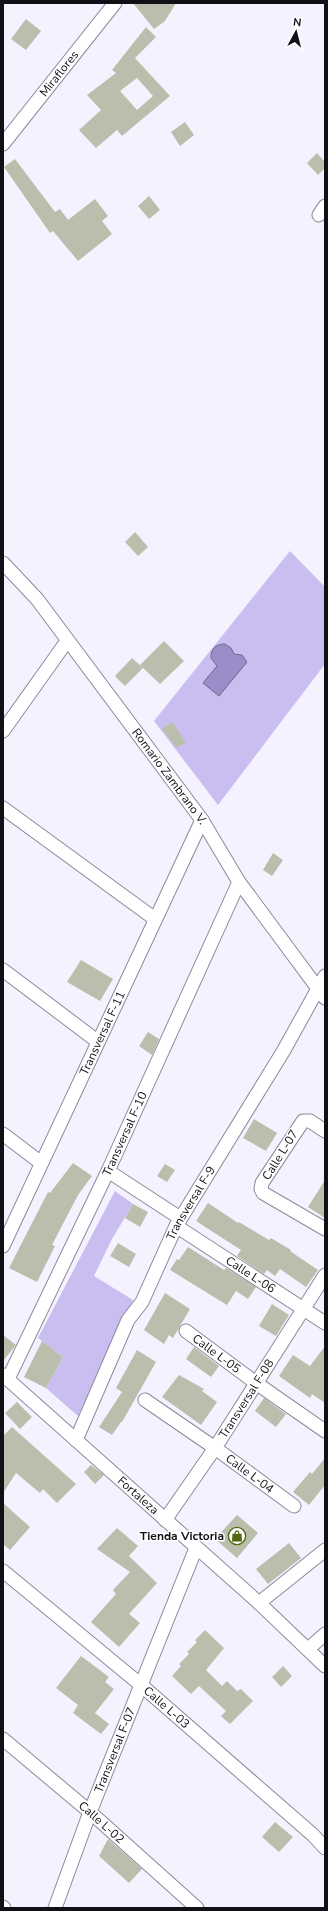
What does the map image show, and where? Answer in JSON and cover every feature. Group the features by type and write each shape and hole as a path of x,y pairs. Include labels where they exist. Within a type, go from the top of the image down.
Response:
{"street":[{"name":"Miraflores","path":"3,144 115,3"},
{"name":"Romario Zambrano V.","path":"3,563 37,599 202,820 239,882 321,981 325,998"},
{"path":"3,731 67,640"},
{"path":"3,808 155,919"},
{"name":"Transversal F-11","path":"3,1246 97,1041 202,820"},
{"name":"Transversal F-10","path":"5,1377 108,1171 239,882"},
{"path":"3,970 97,1041"},
{"name":"Transversal F-9","path":"76,1440 128,1320 142,1302 178,1222 284,1050 321,981"},
{"name":"Calle L-07","path":"325,1131 310,1121 303,1121 262,1183 261,1189 263,1193 325,1229"},
{"path":"3,1134 41,1163"},
{"name":"Calle L-06","path":"108,1171 178,1222 325,1323"},
{"name":"Transversal F-08","path":"165,1520 215,1448 325,1275"},
{"name":"Calle L-05","path":"186,1331 256,1383 325,1431"},
{"name":"Fortaleza","path":"5,1377 259,1603 325,1666"},
{"name":"Calle L-04","path":"145,1400 215,1448 294,1506"},
{"name":"Transversal F-07","path":"55,1908 90,1812 196,1548"},
{"path":"259,1603 325,1550"},
{"name":"Calle L-03","path":"3,1571 141,1685 313,1834 325,1848"},
{"path":"308,1649 325,1634"},
{"name":"Calle L-02","path":"3,1739 90,1812 197,1908"}],"shaded area":[{"path":"290,551 325,587 325,664 218,805 154,721"},
{"path":"225,644 231,648 234,654 242,655 247,662 219,696 203,683 217,666 211,658 214,648"},
{"path":"115,1191 133,1204 112,1239 94,1276 133,1300 78,1416 46,1388 63,1357 38,1338"}],"building":[{"path":"133,3 176,3 165,21 154,29"},
{"path":"26,19 41,31 26,50 11,39"},
{"path":"146,27 156,37 135,58 170,96 122,136 117,130 96,148 79,130 101,110 87,95 116,73 112,70","holes":["137,78 153,96 137,110 120,91"]},
{"path":"185,122 194,135 180,146 171,132"},
{"path":"317,153 325,162 325,168 318,175 307,163"},
{"path":"15,159 55,212 60,209 68,220 95,199 108,216 102,221 112,234 78,261 53,231 50,233 4,167"},
{"path":"149,196 160,210 149,219 138,206"},
{"path":"135,532 148,547 138,556 125,542"},
{"path":"164,641 184,661 160,684 140,665"},
{"path":"132,658 143,668 125,686 115,676"},
{"path":"172,722 186,742 177,748 162,729"},
{"path":"273,853 283,860 272,876 263,870"},
{"path":"81,960 113,979 100,1001 67,982"},
{"path":"148,1032 159,1039 152,1055 139,1046"},
{"path":"254,1119 277,1133 266,1151 243,1138"},
{"path":"73,1163 92,1176 78,1195 52,1245 55,1246 37,1282 9,1268 48,1192 50,1193"},
{"path":"165,1164 175,1170 167,1182 157,1176"},
{"path":"325,1180 325,1218 308,1207"},
{"path":"208,1203 238,1223 239,1222 269,1240 271,1238 291,1250 290,1251 318,1270 306,1287 280,1269 275,1276 267,1270 264,1274 237,1256 241,1250 196,1221"},
{"path":"133,1204 148,1212 140,1227 125,1218"},
{"path":"118,1243 136,1254 129,1267 110,1256"},
{"path":"188,1247 224,1270 226,1268 256,1287 248,1299 236,1291 227,1305 170,1270 177,1259 179,1260"},
{"path":"165,1293 190,1309 173,1338 169,1335 164,1344 144,1330"},
{"path":"272,1304 289,1315 276,1336 259,1326"},
{"path":"3,1335 16,1345 3,1361"},
{"path":"42,1341 63,1357 46,1388 24,1377"},
{"path":"325,1346 325,1403 312,1394 310,1398 279,1376 293,1355 310,1366"},
{"path":"194,1347 219,1366 211,1377 186,1359"},
{"path":"137,1350 156,1362 122,1422 112,1435 99,1427 122,1392 116,1388"},
{"path":"179,1375 204,1389 202,1391 217,1402 201,1425 162,1397"},
{"path":"264,1398 286,1414 276,1427 255,1411"},
{"path":"17,1402 32,1417 20,1429 5,1413"},
{"path":"12,1427 76,1484 57,1503 43,1489 40,1493 16,1473 3,1493 3,1436"},
{"path":"325,1458 325,1485 309,1505 293,1492 310,1472 312,1474"},
{"path":"91,1465 104,1475 95,1484 84,1472"},
{"path":"3,1503 30,1527 10,1550 3,1544"},
{"name":"Tienda Victoria","path":"237,1515 258,1533 237,1558 215,1539"},
{"path":"117,1528 138,1546 129,1556 157,1583 129,1614 140,1623 119,1647 91,1622 116,1594 113,1590 130,1572 97,1549"},
{"path":"289,1543 301,1558 268,1584 256,1569"},
{"path":"205,1630 224,1648 206,1670 222,1686 227,1681 237,1691 241,1689 253,1701 230,1724 221,1716 226,1711 199,1686 191,1694 172,1676 181,1666 179,1664 189,1654 187,1652 197,1642 195,1640"},
{"path":"81,1656 109,1677 105,1682 114,1689 95,1713 109,1724 101,1734 73,1713 78,1705 56,1688"},
{"path":"283,1666 292,1676 281,1687 272,1677"},
{"path":"275,1822 293,1837 279,1852 262,1837"},
{"path":"108,1839 142,1869 129,1883 99,1856"}],"place":[{"name":"Tienda Victoria","path":"237,1536"}]}
